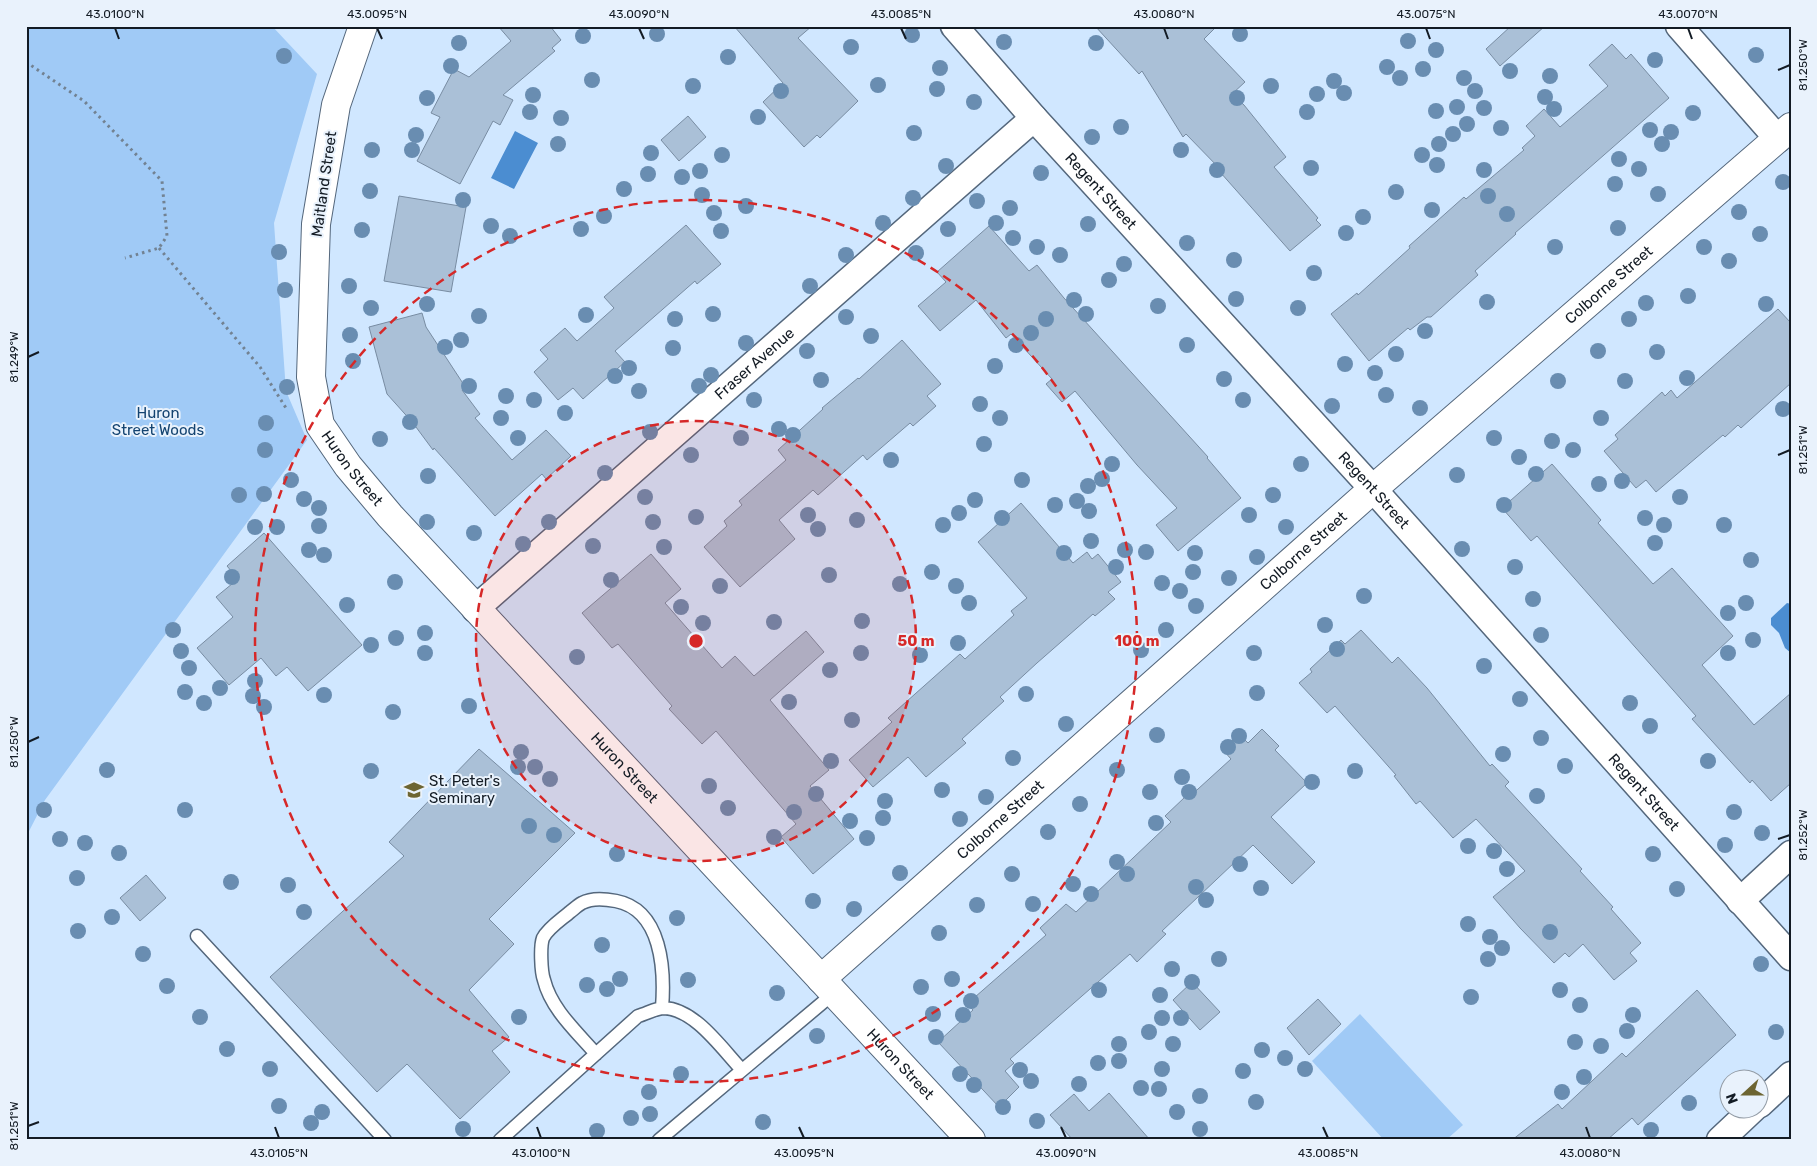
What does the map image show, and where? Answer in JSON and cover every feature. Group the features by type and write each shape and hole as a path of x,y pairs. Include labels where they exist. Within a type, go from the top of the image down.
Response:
{"street":[{"name":"Maitland Street","path":"311,377 316,224 336,105 363,26"},
{"name":"Regent Street","path":"954,26 1034,118 1373,488 1791,957"},
{"path":"1679,26 1784,133"},
{"name":"Fraser Avenue","path":"475,609 1034,118"},
{"name":"Colborne Street","path":"827,986 1373,488 1784,133"},
{"name":"Huron Street","path":"311,377 320,425 348,466 390,516 971,1140"},
{"path":"1740,901 1791,854"},
{"path":"1770,1095 1791,1075"},
{"path":"1720,1140 1743,1118"}],"lane":[{"path":"596,1054 554,1004 543,980 543,938 556,923 583,902 607,899 627,903 644,915 660,949 664,986 662,1008"},
{"path":"197,936 385,1140"},
{"path":"658,1140 742,1070 827,986"},
{"path":"500,1140 638,1016 662,1008 674,1010 693,1018 742,1070"}],"path":[{"path":"26,62 84,101 162,181 167,236 159,248 125,258"},
{"path":"159,248 260,367 288,412"}],"green space":[{"name":"Huron Street Woods","path":"26,26 272,26 317,74 274,223 286,391 307,440 45,800 26,837"},
{"path":"1360,1014 1463,1125 1446,1140 1384,1140 1312,1061"}],"shaded area":[{"path":"515,131 538,143 514,189 491,178"},
{"path":"1787,603 1791,604 1791,653 1785,648 1779,633 1771,625 1771,618"}],"building":[{"path":"498,26 550,26 561,40 552,48 555,51 503,95 513,100 500,125 493,121 460,184 417,161 440,117 431,113 454,69 469,77 511,41"},
{"path":"734,26 812,26 798,38 858,101 820,138 817,135 804,147 763,102 783,83"},
{"path":"1095,26 1217,26 1204,39 1245,82 1232,94 1244,105 1286,157 1274,167 1318,218 1316,220 1321,225 1290,251 1220,172 1221,170 1186,134 1183,137 1142,71 1139,74"},
{"path":"1511,26 1545,26 1500,66 1486,49"},
{"path":"1612,44 1626,59 1631,54 1669,98 1515,233 1475,271 1478,275 1431,317 1427,317 1410,330 1408,328 1369,361 1331,314 1357,293 1358,295 1464,197 1466,199 1524,150 1522,148 1535,136 1526,126 1544,109 1560,127 1608,86 1589,65"},
{"path":"688,116 706,137 679,161 661,140"},
{"path":"399,196 466,207 451,292 384,281"},
{"path":"686,225 721,264 697,284 695,281 615,351 625,362 583,399 573,388 558,400 534,372 548,359 540,350 565,328 577,341 614,308 604,297"},
{"path":"989,226 1029,271 1037,265 1064,298 1208,457 1241,498 1178,551 1156,525 1177,508 1137,465 1075,391 1062,402 1046,384 1052,379 1011,334 1006,338 976,300 940,331 918,306 946,282 937,272"},
{"path":"1778,309 1791,323 1791,383 1741,428 1738,425 1725,437 1723,435 1656,492 1646,480 1636,488 1604,451 1618,439 1615,435 1662,392 1665,396 1671,390 1677,398"},
{"path":"422,313 426,327 466,388 462,390 480,414 475,418 512,460 546,430 571,456 546,479 542,474 495,516 434,448 433,450 413,423 387,394 369,327"},
{"path":"902,340 941,384 927,396 936,406 913,426 910,423 867,460 863,455 818,495 813,490 779,520 795,539 740,587 704,547 727,526 724,521 742,505 739,501 786,460 778,450 822,408 859,379"},
{"path":"1552,464 1601,520 1598,523 1653,584 1672,568 1733,636 1702,665 1754,725 1791,693 1791,783 1771,801 1752,780 1750,783 1692,719 1696,716 1537,536 1531,541 1502,508"},
{"path":"1021,503 1073,563 1087,552 1092,559 1098,554 1121,582 1108,592 1115,599 1095,616 1093,614 1000,697 1004,701 962,739 966,743 926,777 908,757 873,787 849,760 892,722 888,718 960,654 965,659 1014,615 1011,611 1027,598 978,542"},
{"path":"264,533 362,645 308,691 287,667 276,676 261,658 229,685 197,648 233,617 216,597 238,579 227,566"},
{"path":"651,554 681,589 665,603 722,668 735,656 754,676 806,631 824,652 770,700 829,770 810,786 854,839 813,874 781,837 796,824 716,731 702,744 669,709 672,706 618,644 612,648 582,613"},
{"path":"1361,630 1392,663 1398,657 1427,688 1490,766 1492,764 1509,782 1505,786 1582,869 1580,871 1613,907 1611,909 1641,943 1630,953 1637,961 1614,980 1583,944 1569,957 1565,953 1554,963 1493,897 1525,871 1476,819 1453,838 1420,801 1416,804 1394,776 1396,775 1335,706 1327,713 1299,683 1312,672 1310,669 1341,640 1345,644"},
{"path":"1262,729 1279,746 1275,750 1307,783 1271,817 1315,862 1292,884 1253,845 1162,931 1166,934 1137,962 1130,954 1010,1059 1014,1063 1005,1071 1019,1087 999,1107 938,1042 973,1010 967,1004 1046,935 1040,928 1066,904 1076,912 1171,822 1165,816 1185,797 1187,799 1231,759 1223,750 1239,734 1248,743"},
{"path":"479,749 575,833 489,919 514,944 469,990 509,1037 492,1051 510,1072 460,1119 407,1064 377,1092 270,977 404,856 389,842"},
{"path":"146,875 166,898 140,921 120,898"},
{"path":"1192,982 1220,1012 1200,1030 1173,1000"},
{"path":"1697,990 1736,1035 1638,1125 1632,1118 1607,1140 1512,1140 1558,1104 1562,1109 1622,1053 1626,1057"},
{"path":"1318,999 1341,1024 1309,1055 1287,1028"},
{"path":"1109,1093 1150,1140 1073,1140 1050,1115 1074,1094 1089,1111"}],"place":[{"name":"St. Peter's Seminary","path":"414,790"}]}
